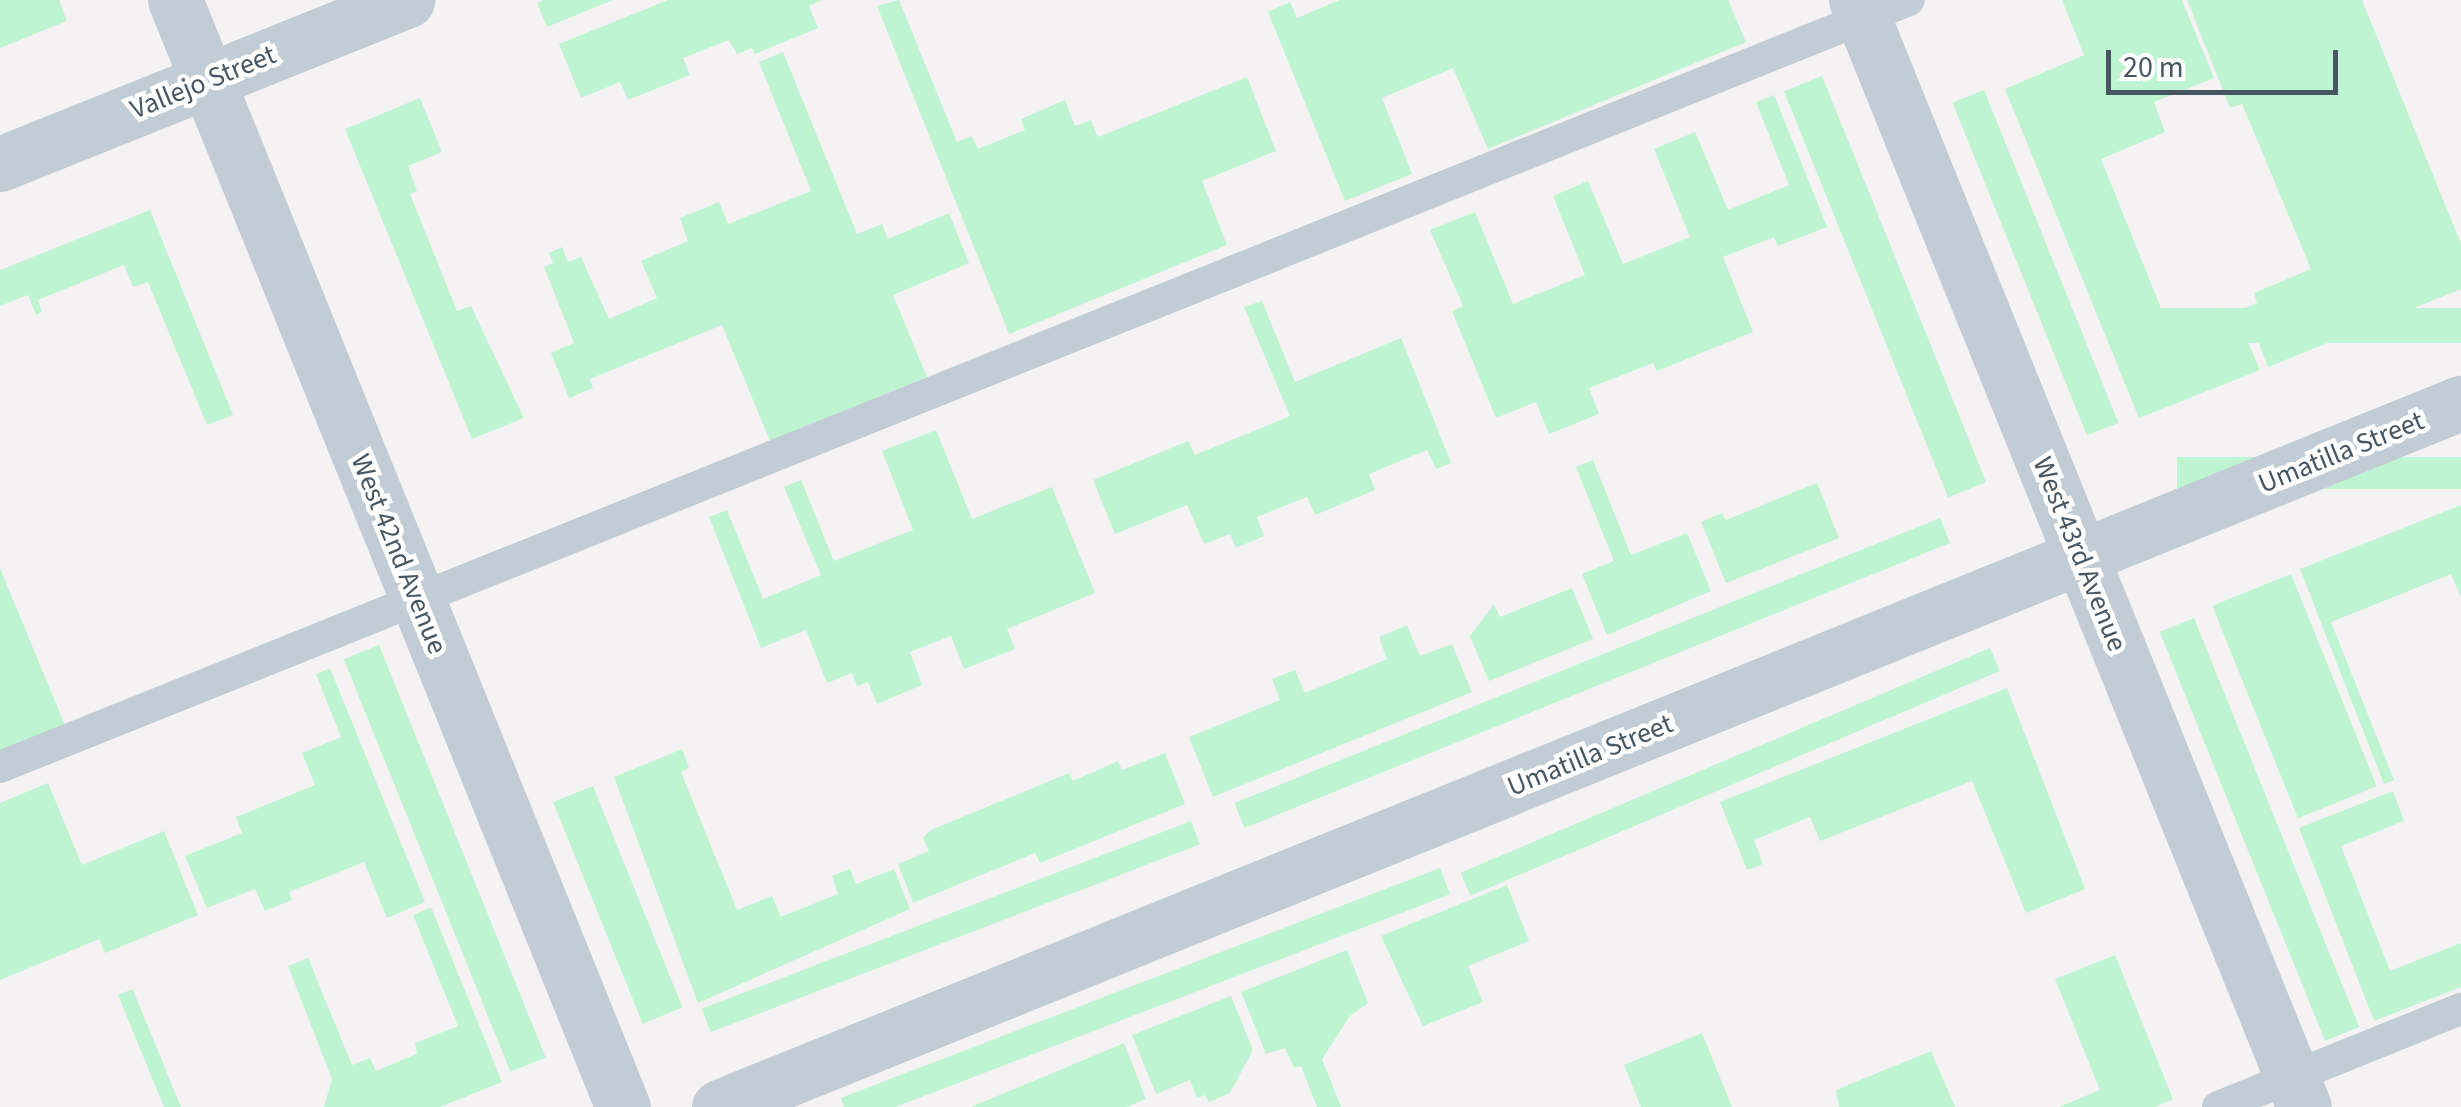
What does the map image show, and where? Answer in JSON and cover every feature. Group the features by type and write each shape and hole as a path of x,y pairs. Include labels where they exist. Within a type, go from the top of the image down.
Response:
{"street":[{"name":"West 42nd Avenue","path":"175,0 622,1107"},
{"name":"Vallejo Street","path":"0,164 407,0"},
{"name":"West 43rd Avenue","path":"1876,6 2081,556 2298,1092"},
{"name":"Umatilla Street","path":"718,1107 2461,403"}],"lane":[{"path":"0,767 1876,6"},
{"path":"2218,1107 2298,1092 2461,1009"}],"green space":[{"path":"0,0 59,0 67,21 0,48"},
{"path":"613,0 547,27 537,3"},
{"path":"668,0 822,0 809,6 818,28 755,54 752,48 737,54 729,40 683,58 690,75 628,100 620,82 581,98 559,44"},
{"path":"899,0 957,142 972,136 978,149 1025,130 1021,119 1065,100 1075,126 1091,120 1098,137 1247,77 1276,151 1202,181 1227,245 1009,334 877,6"},
{"path":"1340,0 1728,0 1746,42 1488,149 1453,68 1382,98 1412,174 1345,201 1268,12 1290,2 1297,18"},
{"path":"2062,0 2182,0 2214,78 2154,102 2165,132 2101,159 2169,328 2219,307 2223,317 2235,312 2260,370 2139,418 2005,89 2084,55"},
{"path":"2187,0 2362,0 2461,244 2461,289 2268,367 2245,308 2257,303 2254,293 2311,269 2242,104 2230,108"},
{"path":"783,52 857,234 882,224 888,239 949,213 969,263 893,295 927,377 770,441 722,325 590,379 593,388 569,398 551,353 574,343 544,267 553,263 549,253 562,247 568,262 581,257 609,319 657,298 641,261 688,241 680,218 719,202 728,224 811,191 759,62"},
{"path":"1822,76 1986,482 1948,497 1784,91"},
{"path":"1984,90 2118,423 2087,436 1952,103"},
{"path":"1774,95 1827,227 1778,246 1774,237 1723,257 1753,332 1657,371 1653,363 1589,388 1599,414 1549,434 1536,402 1496,418 1452,311 1463,306 1430,230 1475,212 1513,304 1585,275 1553,196 1588,181 1623,264 1690,237 1654,149 1695,132 1728,210 1789,185 1756,102"},
{"path":"420,98 442,152 408,166 417,191 410,194 457,311 471,306 524,418 472,439 345,129"},
{"path":"150,210 233,415 207,425 148,282 133,287 124,265 38,300 42,312 36,315 28,295 0,306 0,270"},
{"path":"1262,301 1295,382 1401,338 1451,463 1436,469 1427,450 1369,474 1375,490 1315,515 1307,497 1257,517 1264,536 1236,548 1230,534 1204,544 1187,505 1115,534 1093,480 1188,441 1195,455 1290,416 1244,307"},
{"path":"2124,308 2461,308 2461,343 2124,343"},
{"path":"936,430 972,519 1052,487 1095,593 1007,629 1015,649 964,669 951,636 910,652 922,685 877,704 868,682 857,686 852,673 827,683 806,630 761,648 709,517 727,510 763,599 821,575 784,487 801,480 834,561 913,530 882,451"},
{"path":"2177,457 2461,457 2461,489 2177,489"},
{"path":"1593,460 1631,555 1687,533 1711,591 1607,635 1582,574 1614,561 1576,467"},
{"path":"1817,483 1839,538 1726,583 1701,522 1722,513 1726,520"},
{"path":"2461,505 2461,597 2451,574 2331,622 2394,780 2384,784 2300,569"},
{"path":"1940,518 1950,543 1245,828 1234,803"},
{"path":"0,568 66,728 0,754"},
{"path":"2291,574 2377,786 2298,818 2212,606"},
{"path":"1572,588 1593,639 1489,681 1470,636 1494,604 1500,617"},
{"path":"2194,618 2359,1027 2325,1041 2160,632"},
{"path":"1407,625 1420,656 1452,644 1472,692 1213,797 1189,737 1280,700 1272,679 1295,670 1305,693 1387,659 1379,637"},
{"path":"379,645 546,1058 510,1072 344,659"},
{"path":"1990,648 2000,671 1470,896 1461,873"},
{"path":"330,668 425,902 387,918 364,862 289,892 292,900 265,911 255,889 207,908 185,856 242,833 236,817 315,785 302,753 341,737 316,674"},
{"path":"2007,688 2085,889 2026,913 1972,781 1820,841 1810,817 1754,840 1763,864 1747,870 1720,802"},
{"path":"682,749 689,768 681,772 737,910 772,896 781,917 838,894 832,876 850,869 856,884 894,869 910,909 698,1003 614,777"},
{"path":"1165,753 1185,804 1040,863 1035,853 913,903 898,864 929,851 923,838 931,830 1069,773 1073,781 1118,761 1122,770"},
{"path":"48,783 82,865 164,831 198,915 105,953 99,939 0,980 0,803"},
{"path":"593,786 683,1008 643,1024 553,802"},
{"path":"2393,791 2404,821 2341,846 2390,971 2461,943 2461,987 2374,1021 2299,828"},
{"path":"1191,821 1200,844 711,1032 702,1009"},
{"path":"1440,868 1450,894 896,1107 844,1107 841,1098"},
{"path":"1507,885 1529,941 1468,966 1483,1002 1423,1026 1381,936"},
{"path":"431,907 502,1082 440,1107 324,1107 332,1079 288,966 308,958 352,1065 370,1058 376,1071 417,1054 415,1043 458,1026 413,915"},
{"path":"1347,950 1368,1003 1350,1016 1322,1059 1341,1107 1317,1107 1301,1066 1294,1068 1285,1048 1266,1054 1241,992"},
{"path":"2115,955 2173,1099 2155,1107 2059,1107 2100,1090 2055,979"},
{"path":"133,989 181,1107 164,1107 118,995"},
{"path":"1231,996 1253,1050 1230,1093 1209,1102 1205,1095 1197,1098 1190,1080 1156,1094 1132,1035"},
{"path":"1702,1033 1732,1107 1641,1107 1624,1065"},
{"path":"1124,1043 1146,1099 1127,1107 971,1107"},
{"path":"1931,1051 1955,1107 1839,1107 1836,1090"}]}
